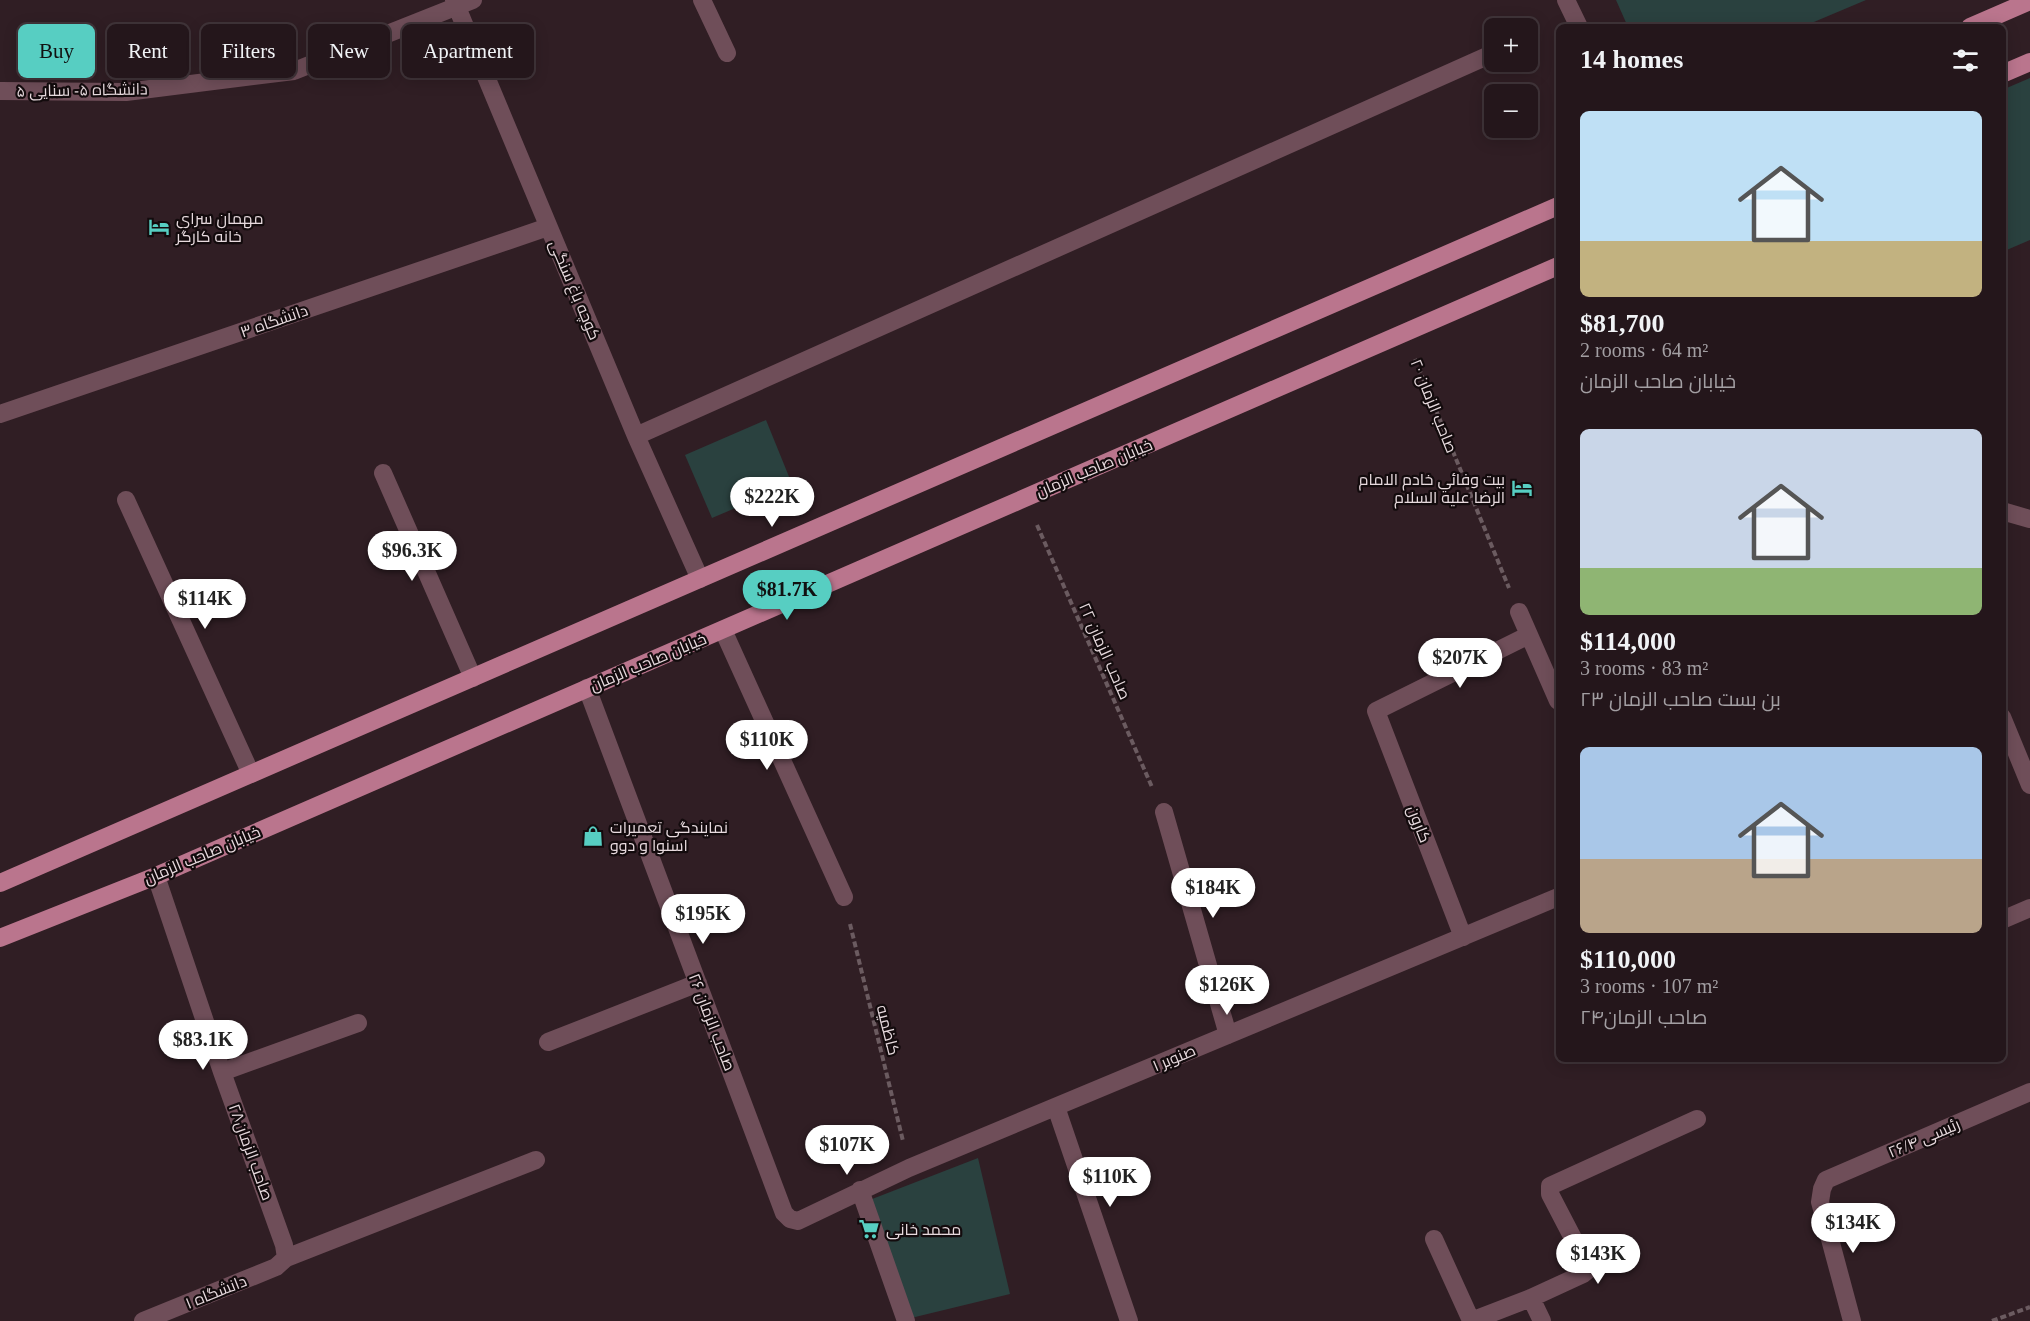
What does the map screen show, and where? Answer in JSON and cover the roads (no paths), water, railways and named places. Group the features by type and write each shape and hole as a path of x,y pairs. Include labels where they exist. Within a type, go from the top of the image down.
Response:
{"main road":[{"path":"1977,24 2030,1"},
{"path":"2006,72 2030,62"},
{"path":"0,883 1556,207"},
{"name":"خیابان صاحب الزمان","path":"0,938 156,876 1556,267"}],"street":[{"path":"702,0 727,53"},
{"path":"1566,0 1578,24"},
{"name":"دانشگاه ۵- سنایی ۵","path":"0,91 126,92 294,71 461,2"},
{"name":"کوچه باغ سنگی","path":"461,2 548,227 636,436 700,579"},
{"path":"636,436 1484,57"},
{"name":"دانشگاه ۳","path":"0,414 548,227"},
{"path":"383,473 473,678"},
{"path":"126,500 251,774"},
{"path":"2006,512 2030,519"},
{"path":"1519,612 1556,696"},
{"path":"723,630 844,897"},
{"name":"کارون","path":"1463,937 1376,711 1529,635"},
{"name":"صاحب الزمان ۲۶","path":"587,688 784,1213 790,1220"},
{"path":"2006,727 2030,785"},
{"path":"1164,812 1228,1035"},
{"name":"صاحب الزمان۲۸","path":"156,876 222,1072 284,1245 286,1258"},
{"name":"صنوبر ۱","path":"790,1220 798,1221 909,1168 1556,898"},
{"path":"2006,918 2030,908"},
{"path":"548,1042 698,983"},
{"path":"222,1072 358,1023"},
{"name":"رئیسی ۲۶/۴","path":"1852,1321 1820,1202 1826,1180 2030,1092"},
{"path":"1056,1107 1129,1321"},
{"path":"1434,1239 1469,1316 1474,1320 1531,1298 1589,1269 1550,1194 1550,1186 1697,1119"},
{"name":"دانشگاه ۱","path":"143,1321 276,1267 286,1258 536,1160"},
{"path":"860,1190 906,1321"},
{"path":"1531,1298 1542,1321"}],"place":[{"name":"مهمان سرای خانه کارگر","path":"159,227"},
{"name":"بيت وفائي خادم الامام الرضا عليه السلام","path":"1522,488"},
{"name":"نمایندگی تعمیرات اسنوا و دوو","path":"593,836"},
{"name":"محمد خانی","path":"869,1229"}]}
